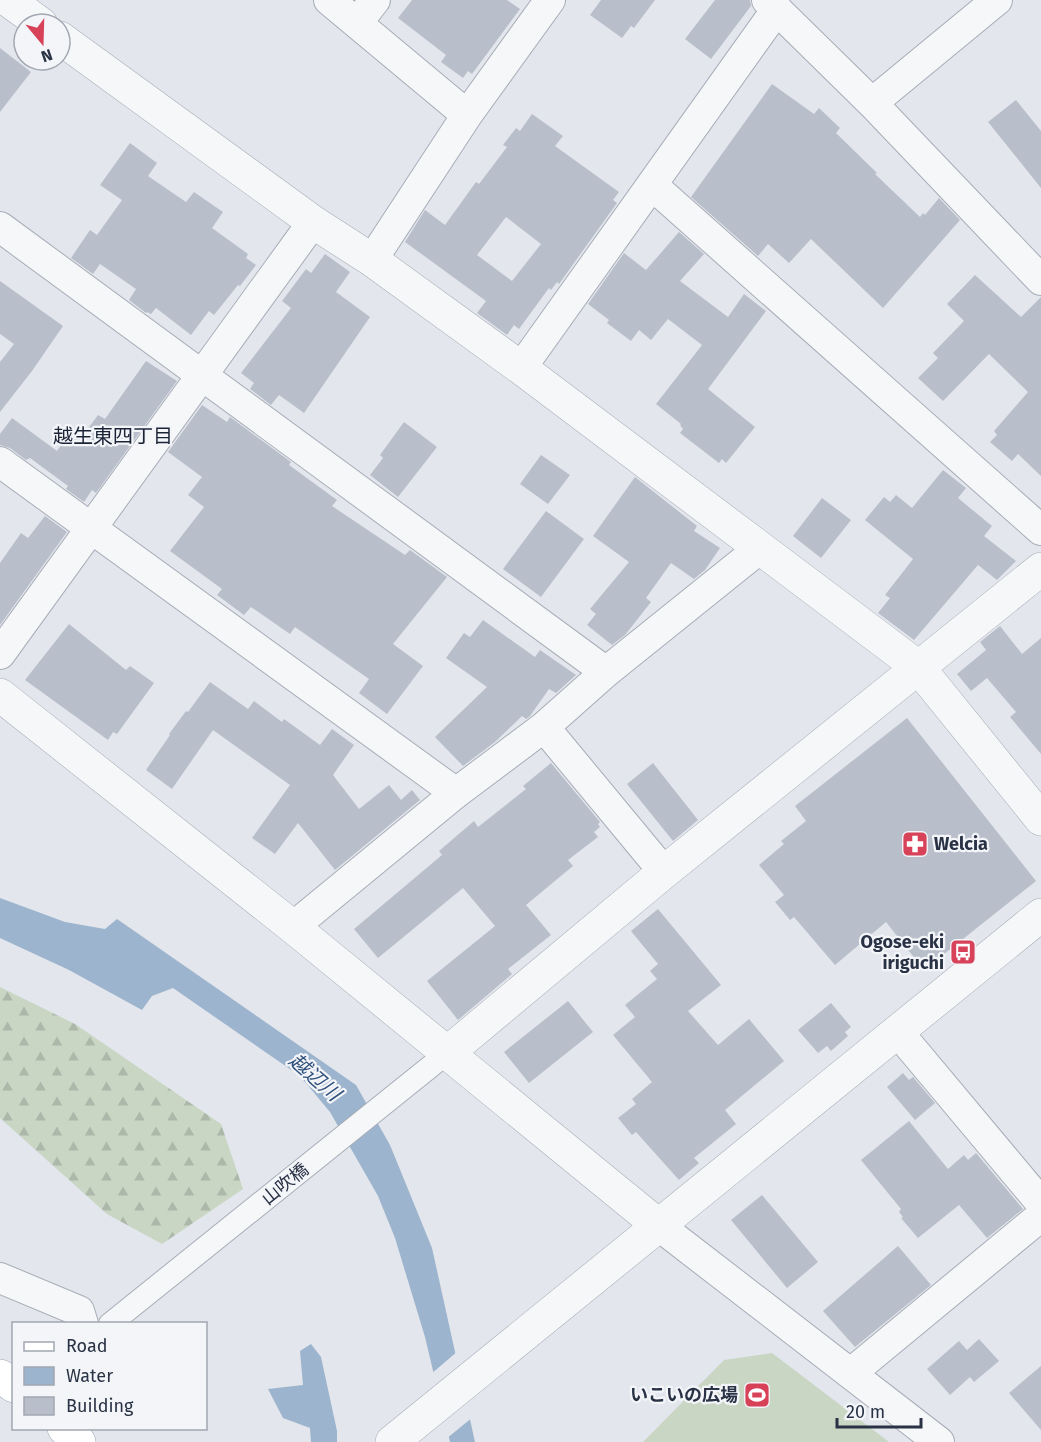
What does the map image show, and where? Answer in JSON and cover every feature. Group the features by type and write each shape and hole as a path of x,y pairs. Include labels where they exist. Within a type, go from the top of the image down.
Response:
{"main road":[{"path":"66,1430 79,1442"}],"street":[{"path":"8,0 24,12"},
{"path":"328,0 467,115"},
{"path":"357,23 375,0"},
{"path":"372,260 467,115 550,0"},
{"path":"872,103 997,0"},
{"path":"521,368 652,185 772,4 1036,265"},
{"path":"72,47 313,222 372,260 521,368 918,667 1041,819"},
{"path":"652,185 1041,530"},
{"path":"0,654 313,222"},
{"path":"0,227 606,672"},
{"path":"0,462 456,793"},
{"path":"292,927 456,793 544,727 606,672 759,549"},
{"path":"446,1054 664,872 1041,568"},
{"path":"0,695 292,927 658,1225 939,1442"},
{"path":"544,727 664,872"},
{"path":"392,1442 1041,915"},
{"path":"897,1031 1041,1203"},
{"name":"山吹橋","path":"111,1322 446,1054"},
{"path":"851,1373 1041,1216"},
{"path":"0,1278 79,1311 83,1322"}],"green space":[{"path":"0,987 75,1024 221,1124 243,1189 162,1244 107,1214 0,1118"},
{"name":"いこいの広場","path":"772,1353 889,1442 643,1442 724,1360"}],"water":[{"name":"越辺川","path":"0,898 65,922 105,929 117,919 356,1085 390,1145 432,1248 475,1442 450,1442 425,1337 395,1238 378,1196 330,1112 300,1076 173,988 152,996 142,1010 69,970 0,938"},
{"path":"311,1344 321,1357 337,1431 337,1442 311,1442 310,1428 283,1418 268,1389 303,1385 300,1351"}],"pier":[{"path":"458,1351 473,1417 446,1439 431,1374"}],"building":[{"path":"412,0 507,0 520,9 472,74 468,71 463,78 441,62 446,55 398,18"},
{"path":"601,0 655,0 634,28 631,26 622,38 590,15"},
{"path":"715,0 750,0 751,6 711,59 685,39"},
{"path":"0,48 12,57 12,72 31,72 0,112"},
{"path":"772,84 814,114 819,108 840,128 836,133 920,217 923,213 925,215 939,198 960,220 883,308 811,239 789,263 768,244 758,256 691,197"},
{"path":"1016,100 1041,131 1041,188 988,122"},
{"path":"532,114 563,136 555,146 619,192 613,200 617,203 559,284 557,282 551,290 549,288 519,329 514,325 507,335 477,313 486,301 405,242 425,210 445,225 476,182 479,184 507,147 503,145 516,128 520,131","holes":["506,217 541,244 512,281 477,255"]},
{"path":"130,143 157,163 148,176 186,202 194,192 223,212 212,228 248,254 246,258 256,265 214,315 209,311 191,335 156,308 151,314 146,313 129,300 136,289 100,264 93,274 71,258 90,230 97,235 122,200 100,185"},
{"path":"679,232 704,254 680,281 728,317 744,294 766,311 708,389 755,427 726,463 722,459 719,463 680,433 683,429 681,424 656,404 702,345 668,319 651,340 639,330 631,341 607,323 609,320 588,304 624,253 646,270"},
{"path":"325,254 350,272 336,292 370,317 304,413 279,395 271,405 250,389 254,383 241,373 291,308 282,301 306,269 311,273"},
{"path":"975,275 1021,317 1041,297 1041,476 1018,454 1012,461 990,442 997,435 994,431 1028,392 989,354 943,401 918,378 938,358 933,353 964,321 947,304"},
{"path":"0,281 63,326 0,412 0,362 14,344 0,334"},
{"path":"146,361 177,381 96,493 92,490 84,502 66,489 68,486 30,458 26,460 10,448 0,445 0,434 12,418 57,451 71,431 81,438 98,415 105,419"},
{"path":"202,405 227,422 230,417 291,462 289,465 337,500 332,506 405,555 410,550 447,577 393,644 423,666 387,714 359,693 369,679 295,627 290,634 251,607 244,615 217,595 222,589 170,551 204,507 188,495 202,477 168,452"},
{"path":"404,422 437,447 398,497 370,475 383,458 380,455"},
{"path":"541,455 570,475 548,504 520,484"},
{"path":"943,470 966,488 958,498 992,526 984,536 1016,561 997,580 978,565 914,640 878,613 890,598 885,595 913,559 865,520 884,497 890,502 896,495 912,508"},
{"path":"635,477 697,526 694,531 720,548 705,570 694,579 671,563 646,598 651,602 625,635 612,645 587,625 596,614 590,609 629,562 593,536"},
{"path":"822,498 851,520 821,558 793,536"},
{"path":"546,511 584,539 541,597 503,569"},
{"path":"45,516 67,532 0,625 0,563 21,533 28,538"},
{"path":"483,620 535,657 540,650 576,675 556,693 549,689 530,716 526,719 522,716 495,742 463,766 435,737 487,687 446,658 464,633 470,637"},
{"path":"69,624 126,670 130,666 154,683 117,734 113,732 108,740 25,680"},
{"path":"1000,626 1022,654 1041,638 1041,754 1010,717 1016,712 987,678 971,691 957,674 986,650 980,642"},
{"path":"210,682 248,709 254,701 282,722 284,719 320,745 332,729 354,745 333,775 359,809 389,785 401,800 412,790 420,800 335,870 298,823 275,854 252,838 290,785 213,730 172,789 146,770 169,734"},
{"name":"Welcia","path":"907,718 1036,881 924,970 886,922 835,965 794,917 790,920 775,902 784,895 759,865 784,844 781,841 806,821 795,806"},
{"path":"551,763 600,822 598,824 600,827 594,832 598,837 568,860 573,866 526,905 551,935 508,969 512,974 458,1020 427,981 495,926 463,888 378,958 354,929 442,855 439,851 474,821 478,827 526,789 523,786"},
{"path":"653,763 698,820 673,841 627,784"},
{"path":"658,909 721,985 688,1011 718,1045 749,1019 784,1061 725,1110 736,1124 694,1158 699,1163 679,1180 636,1132 632,1135 618,1118 636,1104 632,1099 652,1082 613,1035 635,1017 625,1005 657,979 650,971 658,964 631,931"},
{"path":"568,1001 593,1032 529,1083 504,1052"},
{"path":"831,1003 851,1027 845,1032 848,1036 831,1051 827,1046 818,1053 798,1030"},
{"path":"903,1073 909,1080 913,1077 935,1103 915,1120 887,1087"},
{"path":"909,1121 948,1169 964,1155 968,1160 976,1153 1023,1209 987,1238 959,1205 918,1238 901,1218 903,1217 899,1212 901,1209 861,1160"},
{"path":"762,1195 818,1262 787,1288 731,1220"},
{"path":"898,1246 931,1285 855,1347 823,1311"},
{"path":"979,1339 999,1361 974,1382 970,1377 950,1395 927,1369 959,1341 967,1350"},
{"path":"1041,1366 1041,1430 1009,1393"}],"place":[{"name":"Welcia","path":"915,844"},
{"name":"Ogose-eki iriguchi","path":"963,952"},
{"name":"いこいの広場","path":"757,1395"}],"district":[{"name":"越生東四丁目","path":"113,436"}]}
